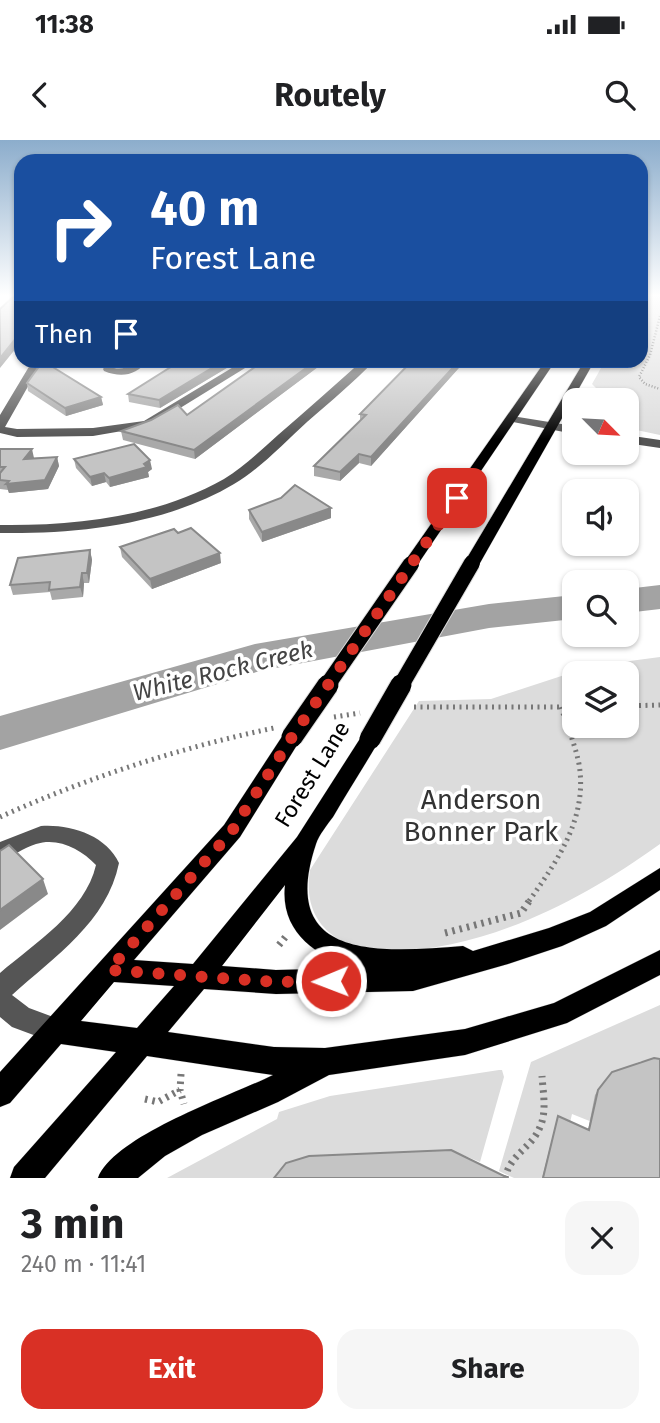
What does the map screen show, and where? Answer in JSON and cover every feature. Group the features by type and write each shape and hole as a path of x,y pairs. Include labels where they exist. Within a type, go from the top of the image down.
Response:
{"main road":[{"name":"Forest Lane","path":"0,1093 232,831 292,737 546,368"},
{"name":"Forest Lane","path":"25,1178 201,975 305,843 370,739 586,368"},
{"path":"305,843 296,901 304,927 319,942 361,960 426,960 508,953"},
{"path":"109,970 276,982 413,979 508,953 598,919 660,878"},
{"path":"55,1030 274,1061 325,1062 465,1042 549,1017 660,962"},
{"path":"113,1178 155,1146 191,1125 268,1092 325,1062"}],"street":[{"path":"33,368 0,427 18,433 93,432 147,425 240,368"},
{"path":"109,368 120,373 135,368"},
{"path":"0,530 36,530 109,520 157,509 203,494 249,467 361,368"},
{"path":"512,419 562,428"},
{"path":"639,441 660,444"},
{"path":"0,852 31,837 52,834 97,848 108,863 103,886 81,918 0,989"},
{"path":"0,1001 21,1018 55,1030"}],"path":[{"path":"648,362 652,342"},
{"path":"644,368 639,377 645,384 660,388"},
{"path":"639,706 660,705"},
{"path":"441,934 521,913 567,846 575,828 581,785 579,764 561,707"},
{"path":"145,1099 158,1102 180,1090 181,1074"},
{"path":"505,1178 511,1157 538,1134 543,1117 542,1076"}],"green space":[{"path":"648,342 660,342 660,435 639,431 639,388 596,388 592,384 601,368 648,368"},
{"name":"Anderson Bonner Park","path":"660,657 660,844 567,902 499,931 463,942 428,948 368,952 353,948 332,935 318,920 309,892 310,870 419,701 491,699 562,676 562,738 639,738 639,661 630,661"},
{"path":"660,1005 660,1060 641,1061 615,1072 592,1122 572,1114 557,1178 514,1178 499,1171 531,1062"},
{"path":"502,1070 504,1077 480,1162 453,1151 310,1158 276,1178 167,1178 277,1119 279,1112 330,1096"}],"building":[{"path":"0,342 13,342 0,358"},
{"path":"38,368 54,368 101,397 65,408 27,383"},
{"path":"169,368 212,368 159,400 128,394"},
{"path":"254,368 306,368 194,450 121,431 151,420 178,405 187,415"},
{"path":"405,368 453,368 371,457 359,454 340,472 314,466 366,415 360,414"},
{"path":"134,444 150,460 144,464 147,467 109,478 104,473 90,477 74,459"},
{"path":"0,449 32,449 24,459 57,457 45,480 6,484 9,481 0,480 0,473 5,467 0,467"},
{"path":"295,485 331,508 262,532 249,510 281,498"},
{"path":"191,528 220,553 150,579 120,547 174,529 178,533"},
{"path":"90,550 87,573 82,573 80,587 49,590 50,582 10,585 18,558"},
{"path":"9,845 43,879 0,910 0,851"},
{"path":"654,1058 660,1059 660,1178 543,1178 558,1116 589,1130 598,1090 612,1072"},
{"path":"451,1150 508,1178 274,1178 286,1163 309,1156"}],"waterway":[{"name":"White Rock Creek","path":"639,599 660,597"},
{"name":"White Rock Creek","path":"0,733 255,658 489,616 562,608"}],"route":[{"path":"331,981 250,981 201,975 109,970 232,831 292,737 457,498"}]}
